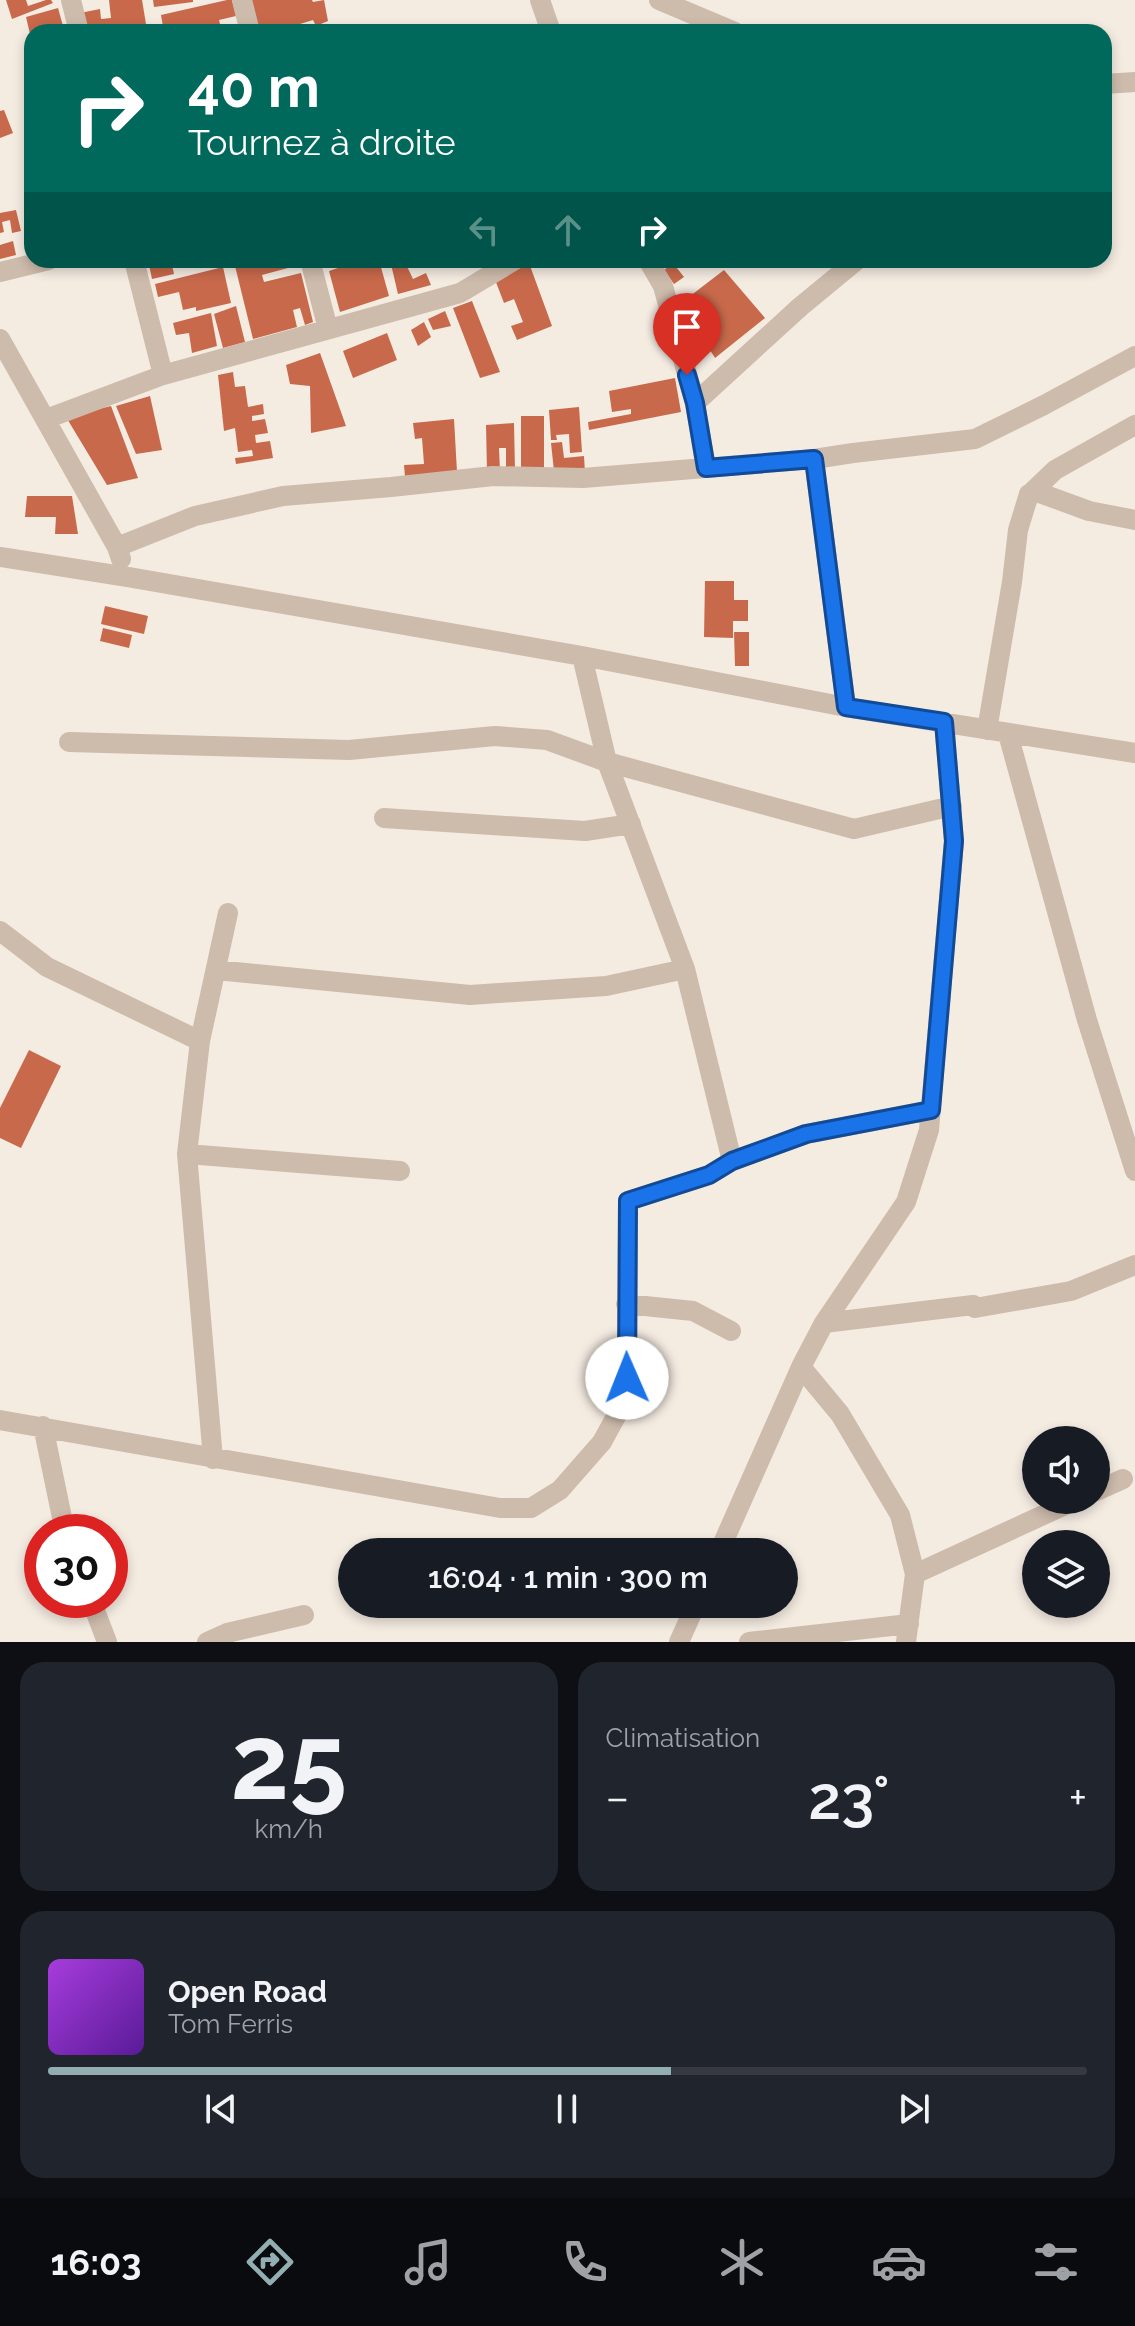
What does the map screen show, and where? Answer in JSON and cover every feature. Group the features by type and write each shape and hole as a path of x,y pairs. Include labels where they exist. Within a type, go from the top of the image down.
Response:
{"street":[{"path":"71,0 77,24"},
{"path":"242,0 248,24"},
{"path":"540,0 548,24"},
{"path":"659,0 716,24"},
{"path":"1112,83 1135,82"},
{"path":"0,272 24,266"},
{"path":"136,268 163,375"},
{"path":"312,268 328,329"},
{"path":"46,419 163,375 460,293 502,268"},
{"path":"653,268 663,286 695,403 706,468"},
{"path":"695,403 847,268"},
{"path":"0,339 117,547 128,577"},
{"path":"117,547 195,516 283,496 493,476 583,478 706,468 814,459 975,439 1135,356"},
{"path":"987,730 1018,530 1029,494 1055,470 1135,425"},
{"path":"814,459 846,707"},
{"path":"1032,492 1089,511 1135,520"},
{"path":"0,557 582,656 846,707 1135,753"},
{"path":"582,656 607,762 685,969 732,1161"},
{"path":"725,1538 801,1367 824,1323 906,1202 929,1130 954,841 944,722"},
{"path":"1008,734 1087,1020 1135,1171"},
{"path":"69,742 349,750 495,736 547,740 607,762 854,829 952,806"},
{"path":"384,818 585,831 631,824"},
{"path":"213,1459 187,1154 200,1041 228,913"},
{"path":"0,931 47,967 200,1041"},
{"path":"216,970 470,995 606,986 685,969"},
{"path":"0,1420 500,1508 531,1508 560,1490 602,1442 619,1411 627,1378 628,1201 709,1175 732,1161 806,1134 931,1110"},
{"path":"187,1154 400,1171"},
{"path":"824,1323 973,1305 975,1308 1071,1291 1135,1265"},
{"path":"626,1304 693,1311 731,1331"},
{"path":"749,1642 908,1633 915,1574 900,1515 840,1414 801,1367"},
{"path":"43,1426 61,1514"},
{"path":"1110,1485 1123,1479"},
{"path":"915,1574 1046,1514"},
{"path":"207,1642 227,1633 304,1615"},
{"path":"98,1618 107,1642"},
{"path":"679,1642 690,1618"}],"building":[{"path":"6,0 26,0 28,6 46,0 53,3 12,19"},
{"path":"109,0 142,0 146,24 82,24 80,13 100,9 101,19 111,18"},
{"path":"153,0 193,0 193,2 154,7"},
{"path":"232,0 236,16 219,20 220,24 163,24 161,15"},
{"path":"251,0 324,0 328,21 321,24 315,24 313,20 300,24 258,24"},
{"path":"58,8 62,24 28,24 26,17"},
{"path":"4,110 13,133 0,138 0,111"},
{"path":"16,210 21,231 12,233 10,220 2,222 4,232 0,233 0,213"},
{"path":"13,241 16,255 0,259 0,245"},
{"path":"150,268 173,268 174,274 152,279"},
{"path":"223,268 231,303 196,311 196,307 183,310 179,292 158,297 155,284"},
{"path":"235,268 288,268 262,275 264,282 301,273 313,322 305,325 300,308 293,310 297,327 253,339"},
{"path":"338,268 381,268 389,296 340,312 329,271"},
{"path":"392,268 408,268 413,279 426,273 431,285 398,294"},
{"path":"516,268 531,268 552,326 517,340 511,326 523,322 514,299 504,303 494,277"},
{"path":"677,268 684,277 674,284 664,270"},
{"path":"724,270 765,318 715,358 681,303"},
{"path":"472,301 500,372 480,378 453,308"},
{"path":"236,306 245,342 223,348 214,314"},
{"path":"445,311 451,326 433,330 428,319"},
{"path":"211,313 217,346 192,353 189,333 176,335 173,323"},
{"path":"424,322 431,337 418,346 411,330"},
{"path":"387,333 397,360 353,378 343,351"},
{"path":"320,353 346,426 311,433 310,386 290,384 286,365"},
{"path":"233,372 235,387 245,386 248,407 263,404 264,414 252,416 252,421 265,419 268,433 255,435 256,443 270,441 273,458 236,464 235,458 253,456 252,450 238,452 235,428 224,431 218,375"},
{"path":"675,378 681,412 589,430 588,422 631,414 631,409 612,412 609,391"},
{"path":"150,396 162,450 136,454 116,406"},
{"path":"111,406 138,478 107,485 66,417"},
{"path":"579,407 582,452 570,453 569,434 556,435 557,440 551,440 549,410"},
{"path":"521,416 544,416 544,472 521,473"},
{"path":"454,419 457,472 405,477 404,465 424,464 422,438 415,439 413,423"},
{"path":"514,423 515,471 506,471 506,448 499,448 500,472 487,472 486,425"},
{"path":"562,442 564,458 584,456 585,473 554,471 551,443"},
{"path":"27,496 72,496 78,534 55,534 56,517 25,517"},
{"path":"705,581 734,581 734,600 748,600 748,621 733,621 733,638 704,637"},
{"path":"105,606 148,616 144,634 101,624"},
{"path":"103,628 132,635 129,648 100,641"},
{"path":"734,632 749,632 749,666 735,666"},
{"path":"29,1050 61,1066 21,1148 0,1138 0,1108"}],"route":[{"path":"627,1378 628,1201 709,1175 732,1161 806,1134 931,1110 954,841 944,722 846,707 814,459 706,468 687,375"}]}
